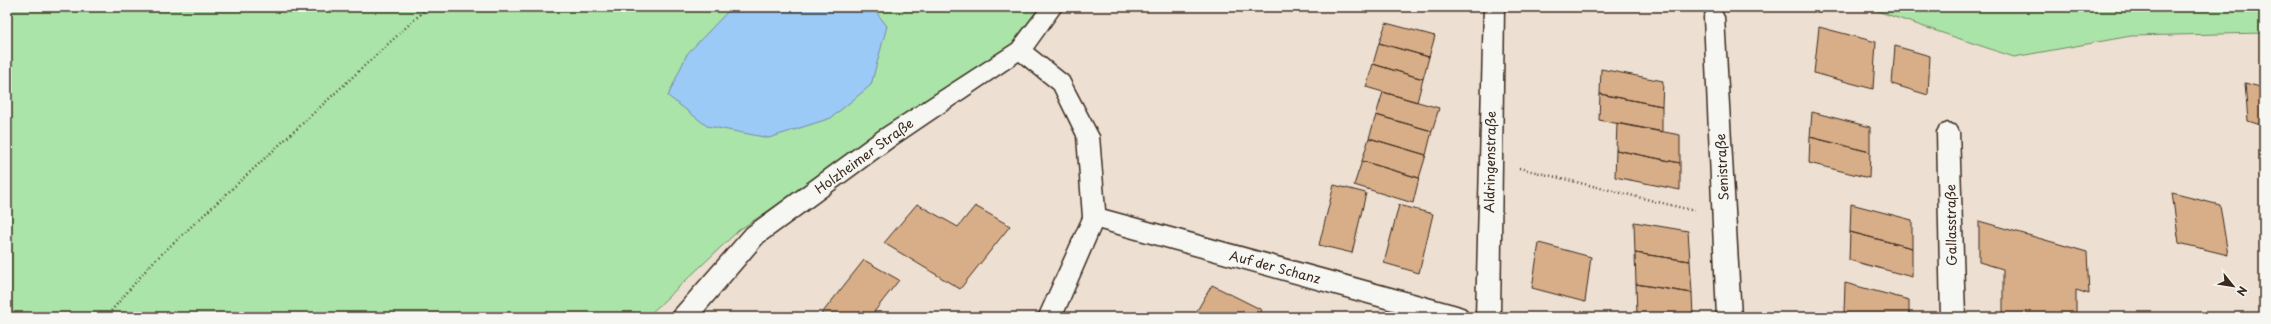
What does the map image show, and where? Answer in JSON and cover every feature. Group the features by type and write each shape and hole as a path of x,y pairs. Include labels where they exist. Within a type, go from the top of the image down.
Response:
{"street":[{"name":"Holzheimer Straße","path":"684,317 755,235 887,138 1020,50 1054,7"},
{"name":"Aldringenstraße","path":"1488,317 1489,161 1494,7"},
{"name":"Senistraße","path":"1714,17 1729,317"},
{"path":"1020,50 1061,83 1088,136 1094,217 1050,317"},
{"name":"Gallasstraße","path":"1948,132 1953,317"},
{"name":"Auf der Schanz","path":"1094,217 1457,317"}],"path":[{"path":"106,317 152,263 428,7"},
{"path":"1489,161 1725,219"}],"green space":[{"path":"7,7 1048,7 1038,34 739,230 647,317 7,317"},
{"path":"1865,7 2264,7 2264,33 2131,36 2014,57"}],"water":[{"path":"732,7 872,7 887,26 871,85 831,118 769,138 707,126 668,96 687,54"}],"building":[{"path":"1386,23 1435,36 1429,57 1379,43"},
{"path":"1819,27 1876,42 1873,89 1814,73"},
{"path":"1379,43 1429,57 1423,79 1373,64"},
{"path":"1895,46 1930,56 1928,95 1892,84"},
{"path":"1373,64 1423,79 1417,102 1366,87"},
{"path":"1601,69 1663,81 1662,106 1600,94"},
{"path":"2245,83 2264,88 2264,126 2248,121"},
{"path":"1383,92 1439,108 1432,131 1376,115"},
{"path":"1600,94 1662,106 1662,132 1599,120"},
{"path":"1812,112 1870,127 1870,152 1810,137"},
{"path":"1376,115 1432,131 1426,155 1369,138"},
{"path":"1617,123 1680,135 1680,163 1616,150"},
{"path":"1810,137 1870,152 1869,178 1809,163"},
{"path":"1369,138 1426,155 1419,178 1362,161"},
{"path":"1616,150 1680,163 1680,190 1615,177"},
{"path":"1362,161 1419,178 1413,203 1354,185"},
{"path":"1334,185 1366,193 1352,253 1319,245"},
{"path":"2172,193 2220,205 2228,255 2179,243"},
{"path":"917,204 958,227 975,206 1010,226 960,289 884,243"},
{"path":"1851,204 1912,220 1912,248 1850,232"},
{"path":"1399,205 1433,214 1419,273 1384,263"},
{"path":"1979,221 2087,252 2089,294 2076,290 2076,317 2003,317 2003,269 1979,262"},
{"path":"1634,222 1688,231 1690,261 1635,253"},
{"path":"1850,232 1912,248 1912,277 1849,260"},
{"path":"1539,243 1591,257 1585,302 1532,288"},
{"path":"1635,253 1690,261 1692,293 1636,284"},
{"path":"864,260 899,280 870,317 819,317"},
{"path":"1845,283 1909,300 1909,317 1860,317 1844,313"},
{"path":"1636,284 1692,293 1693,317 1637,316"},
{"path":"1212,285 1262,310 1258,317 1200,317 1195,314"}]}
